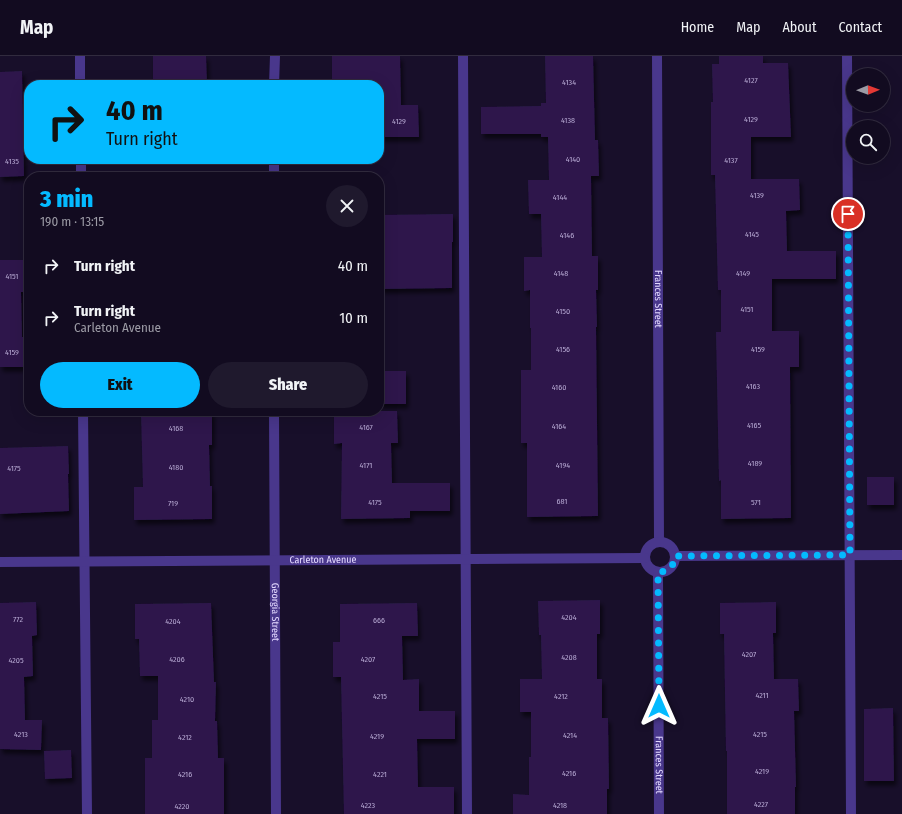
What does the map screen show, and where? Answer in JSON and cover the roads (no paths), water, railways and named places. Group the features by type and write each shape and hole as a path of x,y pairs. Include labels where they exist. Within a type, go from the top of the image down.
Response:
{"street":[{"path":"80,56 80,80"},
{"path":"274,80 275,56"},
{"path":"463,56 467,814"},
{"name":"Frances Street","path":"657,56 659,542"},
{"path":"847,56 851,814"},
{"path":"83,416 87,814"},
{"name":"Georgia Street","path":"274,416 276,814"},
{"path":"659,542 671,548 675,556 673,565 667,571 658,572 649,568 645,558 647,550 659,542"},
{"path":"675,556 902,555"},
{"name":"Carleton Avenue","path":"0,562 645,558"},
{"name":"Frances Street","path":"658,572 659,814"}]}
